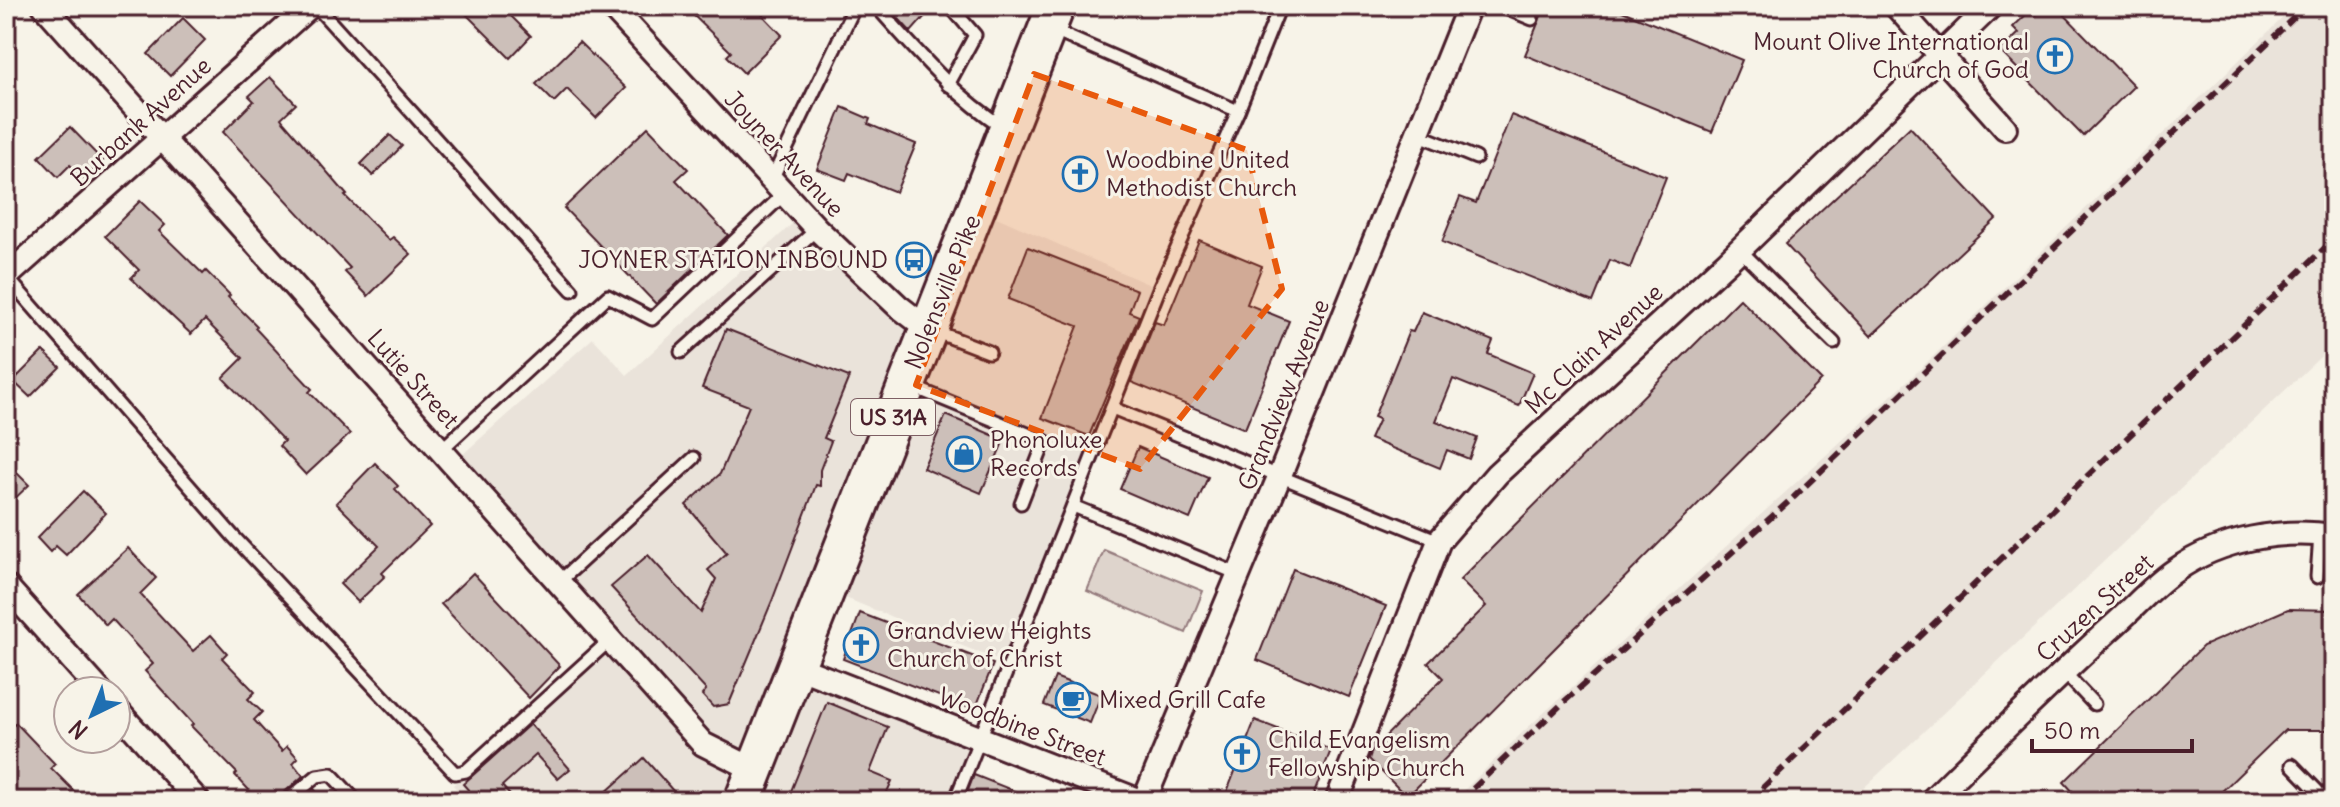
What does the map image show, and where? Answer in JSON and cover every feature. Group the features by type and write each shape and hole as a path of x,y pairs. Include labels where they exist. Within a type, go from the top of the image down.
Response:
{"main road":[{"name":"Nolensville Pike","path":"749,786 1052,17"}],"street":[{"name":"Lutie Street","path":"44,6 703,744 749,786"},
{"name":"Burbank Avenue","path":"6,276 313,6"},
{"name":"Joyner Avenue","path":"611,6 817,229 898,306 928,329"},
{"name":"Grandview Avenue","path":"1142,801 1280,475 1469,6"},
{"path":"1896,6 2005,128"},
{"name":"Mc Clain Avenue","path":"1337,801 1439,541 1497,474 1740,250 1991,6"},
{"name":"Cruzen Street","path":"1931,801 2063,671 2175,570 2222,547 2246,540 2279,535 2327,535"},
{"path":"6,586 86,675"},
{"name":"Woodbine Street","path":"795,666 1142,801"},
{"path":"132,727 198,801"}],"lane":[{"path":"313,6 572,290"},
{"path":"876,6 948,85 976,110 1007,130"},
{"path":"948,85 975,35 950,6"},
{"path":"1500,6 1532,19"},
{"path":"441,450 608,296 652,319 777,188 854,7"},
{"path":"955,801 1159,289 1238,111 1277,7"},
{"path":"1052,17 1238,111"},
{"path":"1417,134 1476,158"},
{"path":"681,352 817,229"},
{"path":"1740,250 1834,343"},
{"path":"6,276 233,536 455,773 466,771 610,640"},
{"path":"928,329 989,352"},
{"path":"906,384 1045,441 1021,503"},
{"path":"1112,408 1439,541"},
{"path":"559,582 694,458"},
{"path":"1073,506 1238,574"},
{"path":"2317,577 2327,535"},
{"path":"2063,671 2094,704"},
{"path":"2292,765 2327,801"},
{"path":"287,801 317,776 331,774 356,801"}],"highlighted area":[{"path":"1034,74 1247,150 1282,289 1140,469 916,385"}],"shaded area":[{"path":"2295,6 2334,6 2334,344 1850,801 1453,801 1523,732 1917,372"},
{"path":"976,208 1159,289 1009,665 826,590 795,665 981,738 956,801 467,801 453,785 610,640 453,463 593,338 627,375 803,214 928,329"},
{"path":"2334,418 2334,536 2320,534 2329,423"},
{"path":"1104,550 1203,591 1186,633 1087,591"}],"building":[{"path":"458,6 501,6 531,36 510,58"},
{"path":"684,6 754,6 782,35 744,73 727,56 731,52"},
{"path":"887,6 934,6 911,32"},
{"path":"1545,6 1610,6 1742,60 1712,132 1525,55"},
{"path":"2045,6 2056,6 2134,86 2083,136 2000,51 2019,33 2013,27 2031,10 2036,15"},
{"path":"183,18 205,40 170,76 148,54"},
{"path":"579,42 626,88 596,118 567,89 554,102 536,84"},
{"path":"270,77 296,104 281,118 284,122 345,196 389,240 393,237 411,254 368,296 345,272 350,268 223,132 254,101 249,96"},
{"path":"842,107 870,119 868,124 916,144 896,192 849,173 846,180 817,169"},
{"path":"1511,115 1666,177 1630,268 1610,260 1593,302 1442,242 1460,197 1476,203"},
{"path":"70,127 103,161 84,179 70,165 58,177 39,157"},
{"path":"648,127 688,169 676,180 728,235 656,304 564,208"},
{"path":"1910,127 1996,219 1871,336 1785,244"},
{"path":"390,135 402,146 373,176 361,164"},
{"path":"140,201 165,225 159,231 203,274 206,271 230,295 228,297 257,326 255,328 312,389 309,392 350,434 306,475 279,446 284,441 223,378 243,358 205,320 191,334 131,278 139,270 105,236"},
{"path":"1199,240 1262,266 1247,304 1289,321 1245,429 1131,382 1155,322 1164,325"},
{"path":"1028,247 1137,290 1129,312 1139,316 1089,436 1042,418 1078,326 1008,299"},
{"path":"1740,299 1821,380 1407,797 1369,759 1372,750 1443,678 1428,663 1486,606 1460,580"},
{"path":"1422,312 1493,341 1488,354 1533,373 1519,406 1453,379 1436,421 1477,438 1469,459 1447,450 1440,468 1370,439 1379,419 1374,417 1409,331 1413,332"},
{"path":"726,329 849,377 824,438 831,441 820,470 820,486 816,485 729,704 713,707 702,695 706,690 611,587 648,555 701,613 716,579 708,570 727,553 686,505 720,474 749,406 702,388"},
{"path":"43,351 60,367 30,397 13,381"},
{"name":"Phonoluxe Records","path":"946,415 1004,440 981,493 923,468"},
{"path":"1138,447 1208,477 1190,519 1120,489"},
{"path":"6,462 29,485 6,507"},
{"path":"375,463 430,526 382,573 385,576 358,602 340,584 379,546 336,503"},
{"path":"83,491 106,513 66,555 56,546 50,552 37,538"},
{"path":"128,548 156,578 140,594 193,651 211,635 227,653 222,658 255,692 248,699 262,712 254,720 282,751 287,746 298,758 293,763 303,776 282,794 279,801 259,801 145,671 153,664 112,619 106,625 78,594"},
{"path":"1293,569 1386,606 1349,697 1257,660"},
{"path":"473,573 560,666 529,698 441,604"},
{"path":"2288,609 2334,610 2334,730 2285,730 2212,801 2149,801 2138,790 2127,801 2102,801 2074,793 2064,782 2203,646"},
{"path":"860,613 993,664 975,710 843,659"},
{"name":"Mixed Grill Cafe","path":"1055,677 1101,695 1090,723 1044,705"},
{"path":"827,702 888,727 870,772 892,781 883,801 787,801"},
{"path":"1255,720 1331,750 1311,801 1236,801 1225,797"},
{"path":"16,723 55,764 51,768 84,801 6,801 6,732"},
{"path":"530,724 570,769 558,779 536,755 502,786 515,801 478,801 463,784"},
{"path":"644,758 682,801 596,801 632,769"},
{"path":"974,775 1037,800 964,801"},
{"path":"314,789 324,801 300,801"}],"railway":[{"path":"1460,801 1565,701 1794,497 2306,6"},
{"path":"1749,801 2334,239"}],"place":[{"name":"Mount Olive International Church of God","path":"2055,56"},
{"name":"Woodbine United Methodist Church","path":"1080,174"},
{"name":"JOYNER STATION INBOUND","path":"914,260"},
{"name":"Phonoluxe Records","path":"964,454"},
{"name":"Grandview Heights Church of Christ","path":"861,645"},
{"name":"Mixed Grill Cafe","path":"1073,700"},
{"name":"Child Evangelism Fellowship Church","path":"1242,754"}]}
